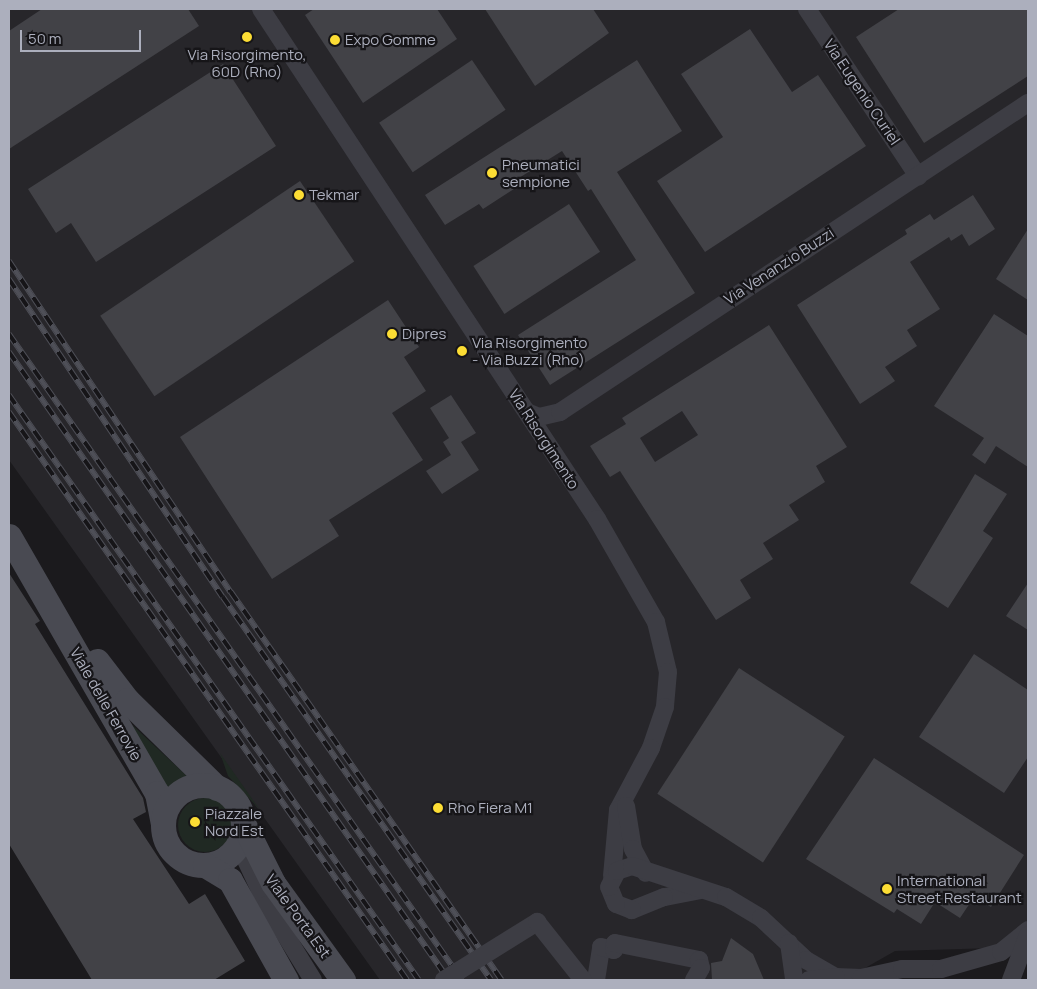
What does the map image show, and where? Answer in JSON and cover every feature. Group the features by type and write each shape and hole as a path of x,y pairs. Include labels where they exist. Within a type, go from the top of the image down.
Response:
{"street":[{"name":"Via Risorgimento","path":"261,9 637,582 663,643 668,672 662,716 617,816 612,876"},
{"name":"Via Eugenio Curiel","path":"807,9 918,176"},
{"name":"Via Venanzio Buzzi","path":"527,412 539,417 560,412 1028,103"},
{"name":"Viale delle Ferrovie","path":"9,536 157,793 163,824"},
{"name":"Viale delle Ferrovie","path":"39,586 127,700 216,788"},
{"path":"268,905 238,871 176,853 163,824 178,795 196,786 216,788 235,802 242,829 244,856 268,905 313,980"},
{"name":"Via Risorgimento","path":"627,793 630,840 644,871"},
{"path":"211,864 235,849 242,829"},
{"name":"Viale Porta Est","path":"242,829 273,883 343,980"},
{"path":"211,864 230,880 286,980"},
{"path":"701,890 664,897 642,907 626,910 614,903 609,889 612,876 628,866 701,890 745,907 814,966 839,978"},
{"path":"642,907 653,890 644,871"},
{"path":"444,980 537,922 583,980"},
{"path":"809,980 862,978 920,970 994,955 1028,930"},
{"path":"1011,980 1028,935"},
{"path":"596,980 601,948 614,950 615,943 699,960 701,968 694,980"},
{"path":"788,943 794,980"},
{"path":"920,970 944,980"}],"shaded area":[{"path":"9,9 1028,9 1028,947 895,951 844,980 380,980 9,460"},
{"path":"112,706 189,778 167,790"},
{"path":"220,753 260,810 228,776"},
{"path":"200,798 210,798 220,802 228,810 232,825 228,840 220,848 210,852 200,852 190,848 182,840 178,830 178,820 182,810 190,802"}],"building":[{"path":"42,9 188,9 199,26 9,149 9,31"},
{"path":"314,9 437,9 457,39 363,103 305,15"},
{"path":"485,9 593,9 609,33 535,86"},
{"path":"899,9 1028,9 1028,76 924,143 856,37"},
{"path":"750,29 792,92 818,75 866,146 705,252 657,181 723,137 681,74"},
{"path":"472,60 506,110 413,172 379,123"},
{"path":"637,60 682,131 617,172 695,293 550,385 518,335 636,260 591,189 588,191 562,151 511,183 514,189 483,209 479,204 445,225 425,195"},
{"path":"223,64 276,146 96,262 71,223 56,233 28,189"},
{"path":"300,181 354,261 154,396 100,316"},
{"path":"973,195 995,229 969,246 962,234 951,241 949,237 910,262 940,309 907,330 917,346 885,367 895,381 860,404 797,305 907,234 905,230 930,214 934,220"},
{"path":"569,204 600,252 504,314 473,266"},
{"path":"1028,229 1028,300 996,279"},
{"path":"388,300 419,347 404,357 426,391 392,413 423,460 329,520 339,536 272,579 180,437"},
{"path":"994,314 1028,336 1028,467 996,446 985,464 972,455 984,438 934,406"},
{"path":"769,325 847,447 816,466 825,482 789,505 799,520 763,543 773,559 740,580 751,598 716,620 620,471 610,477 590,446 626,424 622,418","holes":["682,411 698,435 655,462 640,438"]},
{"path":"451,395 476,433 461,442 479,470 442,494 426,471 451,455 443,442 449,438 430,408"},
{"path":"975,474 1007,494 983,531 993,538 948,608 910,583"},
{"path":"9,573 40,621 35,624 143,798 146,812 133,819 189,904 205,894 245,961 214,980 92,980 9,844"},
{"path":"1028,583 1028,630 1006,616"},
{"path":"974,654 1028,690 1028,757 1004,793 919,737"},
{"path":"739,668 845,737 763,862 657,794"},
{"path":"874,758 1024,855 991,907 974,897 960,918 935,902 921,924 897,909 894,913 806,859"},
{"path":"731,938 753,954 764,980 712,980 711,963 722,961"}],"railway":[{"path":"9,261 231,592 502,980"},
{"path":"9,279 223,597 491,980"},
{"path":"9,334 462,980"},
{"path":"9,352 449,980"},
{"path":"9,395 419,980"},
{"path":"9,412 407,980"}],"place":[{"name":"Via Risorgimento, 60D (Rho)","path":"247,37"},
{"name":"Expo Gomme","path":"335,40"},
{"name":"Pneumatici sempione","path":"492,173"},
{"name":"Tekmar","path":"299,195"},
{"name":"Dipres","path":"392,334"},
{"name":"Via Risorgimento - Via Buzzi (Rho)","path":"462,351"},
{"name":"Rho Fiera M1","path":"438,808"},
{"name":"Piazzale Nord Est","path":"195,822"},
{"name":"International Street Restaurant","path":"887,889"}]}
